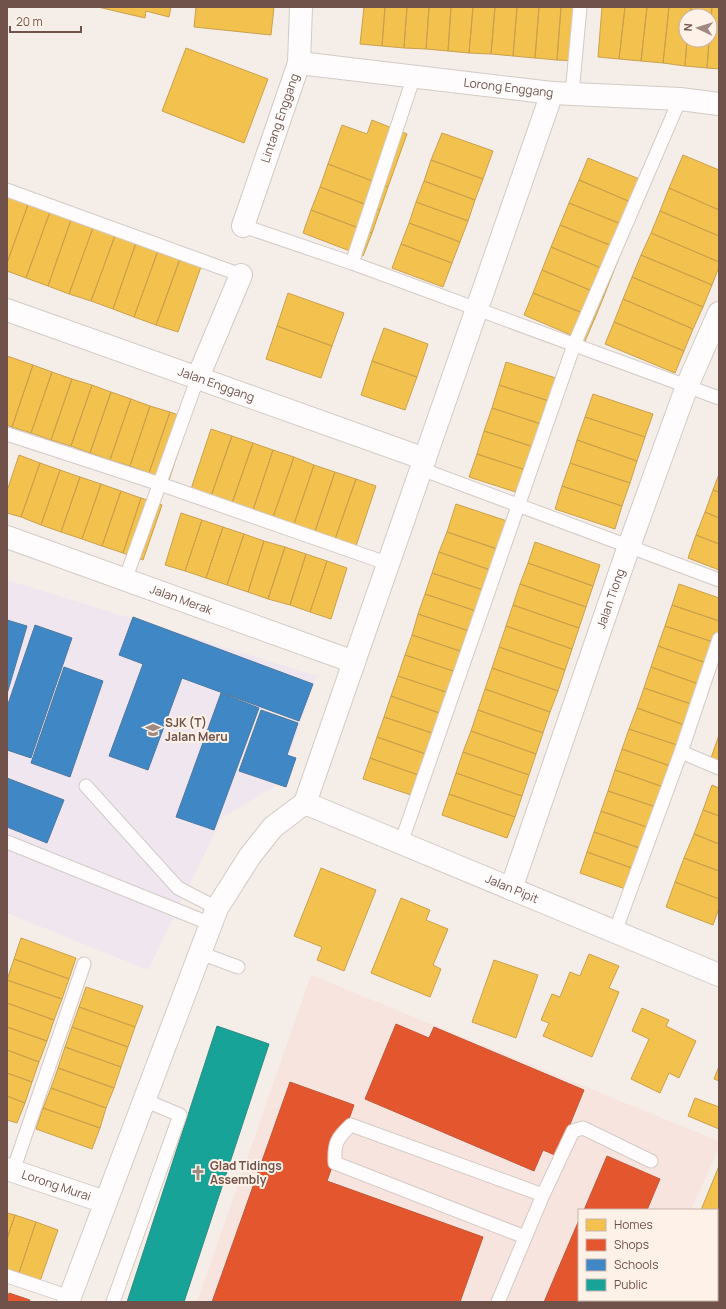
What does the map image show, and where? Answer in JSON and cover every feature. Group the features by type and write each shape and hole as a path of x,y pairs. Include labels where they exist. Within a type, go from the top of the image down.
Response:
{"street":[{"name":"Lintang Enggang","path":"243,226 298,63 301,7"},
{"name":"Lorong Enggang","path":"298,63 562,93 680,100 719,104"},
{"path":"69,1300 214,916 250,856 273,827 305,803 477,309 562,93"},
{"path":"198,377 241,275"},
{"name":"Jalan Enggang","path":"7,310 198,377 423,464"},
{"name":"Jalan Tiong","path":"511,889 629,546 687,386 719,312"},
{"name":"Jalan Merak","path":"7,537 354,662"},
{"name":"Jalan Pipit","path":"305,803 616,932 717,969"},
{"name":"Lorong Murai","path":"10,1170 105,1202"}],"lane":[{"path":"562,93 580,7"},
{"path":"352,263 414,76"},
{"path":"401,843 574,345 680,100"},
{"path":"7,190 241,275"},
{"path":"243,226 352,263 719,398"},
{"path":"125,580 198,377"},
{"path":"7,434 160,484 389,564"},
{"path":"423,464 519,505 719,580"},
{"path":"616,932 681,752 719,639"},
{"path":"681,752 719,768"},
{"path":"86,786 178,888 214,916"},
{"path":"7,842 214,916"},
{"path":"200,953 238,967"},
{"path":"10,1170 84,964"},
{"path":"113,1302 180,1115 144,1100"},
{"path":"525,1237 335,1163 334,1149 339,1136 351,1125 543,1195"},
{"path":"498,1302 543,1195 573,1131 583,1128 652,1161"},
{"path":"7,1276 69,1300"}],"shaded area":[{"name":"SJK (T) Jalan Meru","path":"7,580 317,676 280,783 222,818 148,970 7,913"},
{"path":"311,975 719,1141 719,1148 691,1209 578,1209 578,1301 650,1302 197,1302"}],"building: Homes":[{"path":"98,7 171,7 169,17 146,11 145,18"},
{"path":"196,7 274,7 271,35 194,27"},
{"path":"364,7 385,7 382,46 360,44"},
{"path":"385,7 407,7 404,48 382,46"},
{"path":"407,7 429,7 426,49 404,48"},
{"path":"429,7 451,7 448,51 426,49"},
{"path":"451,7 473,7 469,53 448,51"},
{"path":"473,7 495,7 491,54 469,53"},
{"path":"495,7 517,7 513,56 491,54"},
{"path":"517,7 539,7 535,58 513,56"},
{"path":"539,7 561,7 557,60 535,58"},
{"path":"561,7 583,7 578,61 557,60"},
{"path":"602,7 625,7 619,59 598,57"},
{"path":"625,7 647,7 641,61 619,59"},
{"path":"647,7 669,7 663,63 641,61"},
{"path":"669,7 691,7 678,8 678,48 686,48 685,66 663,63"},
{"path":"691,7 712,7 712,8"},
{"path":"719,7 719,69 707,68 709,48 718,48 718,8 712,8"},
{"path":"186,48 268,79 244,143 162,111"},
{"path":"686,48 708,48 707,68 685,66"},
{"path":"372,120 407,134 388,187 328,164 342,125 367,134"},
{"path":"442,133 493,151 483,179 431,160"},
{"path":"683,155 719,170 719,210 669,188"},
{"path":"588,158 649,183 640,206 579,180"},
{"path":"431,160 483,179 475,200 424,181"},
{"path":"328,164 388,187 380,210 320,187"},
{"path":"579,180 640,206 631,228 569,203"},
{"path":"424,181 475,200 468,221 416,202"},
{"path":"320,187 380,210 372,233 311,210"},
{"path":"669,188 719,210 719,236 660,211"},
{"path":"7,194 29,202 7,263"},
{"path":"29,202 51,209 26,278 7,271 7,263"},
{"path":"416,202 468,221 460,242 409,223"},
{"path":"569,203 631,228 622,250 560,225"},
{"path":"51,209 72,217 48,286 26,278"},
{"path":"311,210 372,233 363,256 303,233"},
{"path":"660,211 719,236 719,262 651,233"},
{"path":"72,217 94,225 69,294 48,286"},
{"path":"409,223 460,242 452,263 401,244"},
{"path":"94,225 116,233 91,301 69,294"},
{"path":"560,225 622,250 613,273 551,247"},
{"path":"116,233 137,240 113,309 91,301"},
{"path":"651,233 719,262 719,267 712,285 641,255"},
{"path":"137,240 159,248 134,317 113,309"},
{"path":"401,244 452,263 443,287 392,268"},
{"path":"551,247 613,273 604,296 542,270"},
{"path":"159,248 181,256 156,325 134,317"},
{"path":"641,255 712,285 703,307 632,277"},
{"path":"181,256 202,264 178,332 156,325"},
{"path":"542,270 604,296 595,318 533,293"},
{"path":"632,277 703,307 693,329 623,299"},
{"path":"288,293 344,313 332,346 277,326"},
{"path":"533,293 595,318 585,341 524,315"},
{"path":"623,299 693,329 684,351 614,322"},
{"path":"614,322 684,351 675,373 605,344"},
{"path":"277,326 332,346 321,378 266,359"},
{"path":"384,328 428,344 417,377 372,361"},
{"path":"7,356 33,365 12,427 7,425"},
{"path":"372,361 417,377 405,410 361,395"},
{"path":"506,362 559,379 552,402 499,385"},
{"path":"33,365 52,372 31,433 12,427"},
{"path":"52,372 72,379 51,440 31,433"},
{"path":"72,379 92,385 71,446 51,440"},
{"path":"92,385 111,392 90,453 71,446"},
{"path":"499,385 552,402 544,425 492,408"},
{"path":"111,392 131,399 110,460 90,453"},
{"path":"593,394 653,414 645,437 585,417"},
{"path":"131,399 150,406 130,466 110,460"},
{"path":"150,406 170,412 149,473 130,466"},
{"path":"492,408 544,425 537,448 484,431"},
{"path":"170,412 189,419 169,480 149,473"},
{"path":"585,417 645,437 637,461 577,440"},
{"path":"211,429 232,436 210,499 190,492"},
{"path":"484,431 537,448 529,471 477,454"},
{"path":"232,436 253,443 231,506 210,499"},
{"path":"577,440 637,461 630,483 570,463"},
{"path":"253,443 273,450 252,513 231,506"},
{"path":"273,450 294,457 272,520 252,513"},
{"path":"477,454 529,471 522,494 469,477"},
{"path":"19,455 40,463 21,517 7,513 7,491"},
{"path":"294,457 314,465 293,527 272,520"},
{"path":"40,463 60,470 41,525 21,517"},
{"path":"570,463 630,483 622,506 562,486"},
{"path":"314,465 335,472 314,534 293,527"},
{"path":"60,470 80,477 61,532 41,525"},
{"path":"335,472 356,479 334,542 314,534"},
{"path":"719,474 719,492 713,490"},
{"path":"80,477 101,484 82,539 61,532"},
{"path":"356,479 376,486 355,549 334,542"},
{"path":"101,484 121,491 102,546 82,539"},
{"path":"562,486 622,506 615,529 555,509"},
{"path":"713,490 719,492 719,518 705,512"},
{"path":"121,491 141,498 123,553 102,546"},
{"path":"141,498 162,505 143,560 123,553"},
{"path":"456,504 513,523 503,551 447,532"},
{"path":"705,512 719,518 719,544 696,535"},
{"path":"181,513 202,520 185,571 165,565"},
{"path":"202,520 223,527 206,578 185,571"},
{"path":"223,527 244,534 227,585 206,578"},
{"path":"447,532 503,551 496,572 439,552"},
{"path":"244,534 264,541 248,592 227,585"},
{"path":"696,535 719,544 719,570 688,558"},
{"path":"264,541 285,547 268,599 248,592"},
{"path":"535,542 600,565 593,586 528,563"},
{"path":"285,547 306,554 290,605 268,599"},
{"path":"439,552 496,572 489,592 432,573"},
{"path":"306,554 327,561 310,612 290,605"},
{"path":"327,561 347,568 331,619 310,612"},
{"path":"528,563 593,586 586,607 520,584"},
{"path":"432,573 489,592 482,613 425,594"},
{"path":"520,584 586,607 579,628 513,605"},
{"path":"679,584 719,598 719,621 672,605"},
{"path":"425,594 482,613 475,633 418,614"},
{"path":"513,605 579,628 572,649 506,626"},
{"path":"672,605 719,621 719,644 665,626"},
{"path":"418,614 475,633 469,654 412,635"},
{"path":"506,626 572,649 565,670 499,647"},
{"path":"665,626 719,644 712,665 658,646"},
{"path":"412,635 469,654 462,674 405,655"},
{"path":"658,646 712,665 704,686 651,667"},
{"path":"499,647 565,670 558,691 492,668"},
{"path":"405,655 462,674 455,695 398,676"},
{"path":"651,667 704,686 697,706 644,688"},
{"path":"492,668 558,691 550,712 485,689"},
{"path":"398,676 455,695 448,716 391,696"},
{"path":"644,688 697,706 690,727 637,708"},
{"path":"485,689 550,712 543,733 478,710"},
{"path":"391,696 448,716 441,736 384,717"},
{"path":"637,708 690,727 683,747 629,729"},
{"path":"478,710 543,733 536,754 471,731"},
{"path":"384,717 441,736 434,757 377,737"},
{"path":"629,729 683,747 676,768 622,749"},
{"path":"471,731 536,754 529,775 463,752"},
{"path":"719,735 719,761 711,758"},
{"path":"377,737 434,757 427,778 370,758"},
{"path":"622,749 676,768 669,789 615,770"},
{"path":"463,752 529,775 522,796 456,773"},
{"path":"370,758 427,778 420,798 363,779"},
{"path":"615,770 669,789 662,809 608,791"},
{"path":"456,773 522,796 515,817 449,794"},
{"path":"712,785 719,788 719,816 703,810"},
{"path":"608,791 662,809 655,830 601,811"},
{"path":"449,794 515,817 507,838 442,815"},
{"path":"703,810 719,816 719,844 694,834"},
{"path":"601,811 655,830 648,851 594,832"},
{"path":"594,832 648,851 640,871 587,852"},
{"path":"694,834 719,844 719,871 684,858"},
{"path":"587,852 640,871 634,892 580,873"},
{"path":"684,858 719,871 719,899 675,882"},
{"path":"321,868 376,890 344,971 317,960 322,947 294,936"},
{"path":"675,882 719,899 719,908 713,925 666,907"},
{"path":"401,898 430,910 426,920 448,929 433,965 441,969 430,997 371,973"},
{"path":"21,938 76,958 69,979 14,959"},
{"path":"589,954 619,966 609,988 619,992 592,1057 543,1036 549,1023 541,1020 552,994 560,997 570,972 580,976"},
{"path":"14,959 69,979 62,999 7,980"},
{"path":"494,960 538,975 516,1038 472,1022"},
{"path":"7,980 62,999 54,1020 7,1003"},
{"path":"86,987 143,1006 135,1027 79,1007"},
{"path":"7,1003 54,1020 47,1041 7,1027"},
{"path":"79,1007 135,1027 128,1047 72,1027"},
{"path":"642,1008 669,1020 666,1026 696,1041 679,1078 669,1073 660,1093 631,1079 649,1039 632,1031"},
{"path":"7,1027 47,1041 39,1062 7,1050"},
{"path":"72,1027 128,1047 121,1067 65,1047"},
{"path":"65,1047 121,1067 114,1088 58,1068"},
{"path":"7,1050 39,1062 32,1082 7,1073"},
{"path":"719,1066 719,1081 714,1079"},
{"path":"58,1068 114,1088 106,1108 51,1088"},
{"path":"7,1073 32,1082 25,1103 7,1096"},
{"path":"51,1088 106,1108 100,1128 43,1108"},
{"path":"7,1096 25,1103 17,1123 7,1120"},
{"path":"695,1098 719,1107 719,1129 688,1116"},
{"path":"43,1108 100,1128 92,1149 36,1129"},
{"path":"719,1166 719,1222 718,1209 701,1209"},
{"path":"7,1213 15,1215 7,1239"},
{"path":"15,1215 36,1222 18,1276 7,1273 7,1239"},
{"path":"36,1222 58,1230 39,1284 18,1276"}],"building: Shops":[{"path":"396,1024 429,1038 434,1027 584,1090 557,1156 543,1150 534,1171 365,1099"},
{"path":"290,1082 354,1105 327,1181 483,1237 460,1302 212,1302"},
{"path":"607,1156 660,1179 647,1209 584,1209"},
{"path":"578,1222 578,1301 608,1302 544,1302"},
{"path":"9,1293 30,1300 29,1302 7,1302"}],"building: Schools":[{"path":"133,617 313,684 299,721 182,678 148,770 109,756 143,664 119,655"},
{"path":"7,620 27,626 7,694"},
{"path":"35,625 72,638 31,758 7,750 7,707"},
{"path":"64,667 103,681 70,777 31,763"},
{"path":"221,693 259,708 214,830 176,817"},
{"path":"261,710 298,723 287,755 296,758 286,787 239,771"},
{"path":"7,778 64,800 47,843 7,827"}],"building: Public":[{"name":"Glad Tidings Assembly","path":"217,1026 269,1044 184,1302 127,1302"}],"place":[{"name":"SJK (T) Jalan Meru","path":"153,730"},
{"name":"Glad Tidings Assembly","path":"198,1173"}]}
